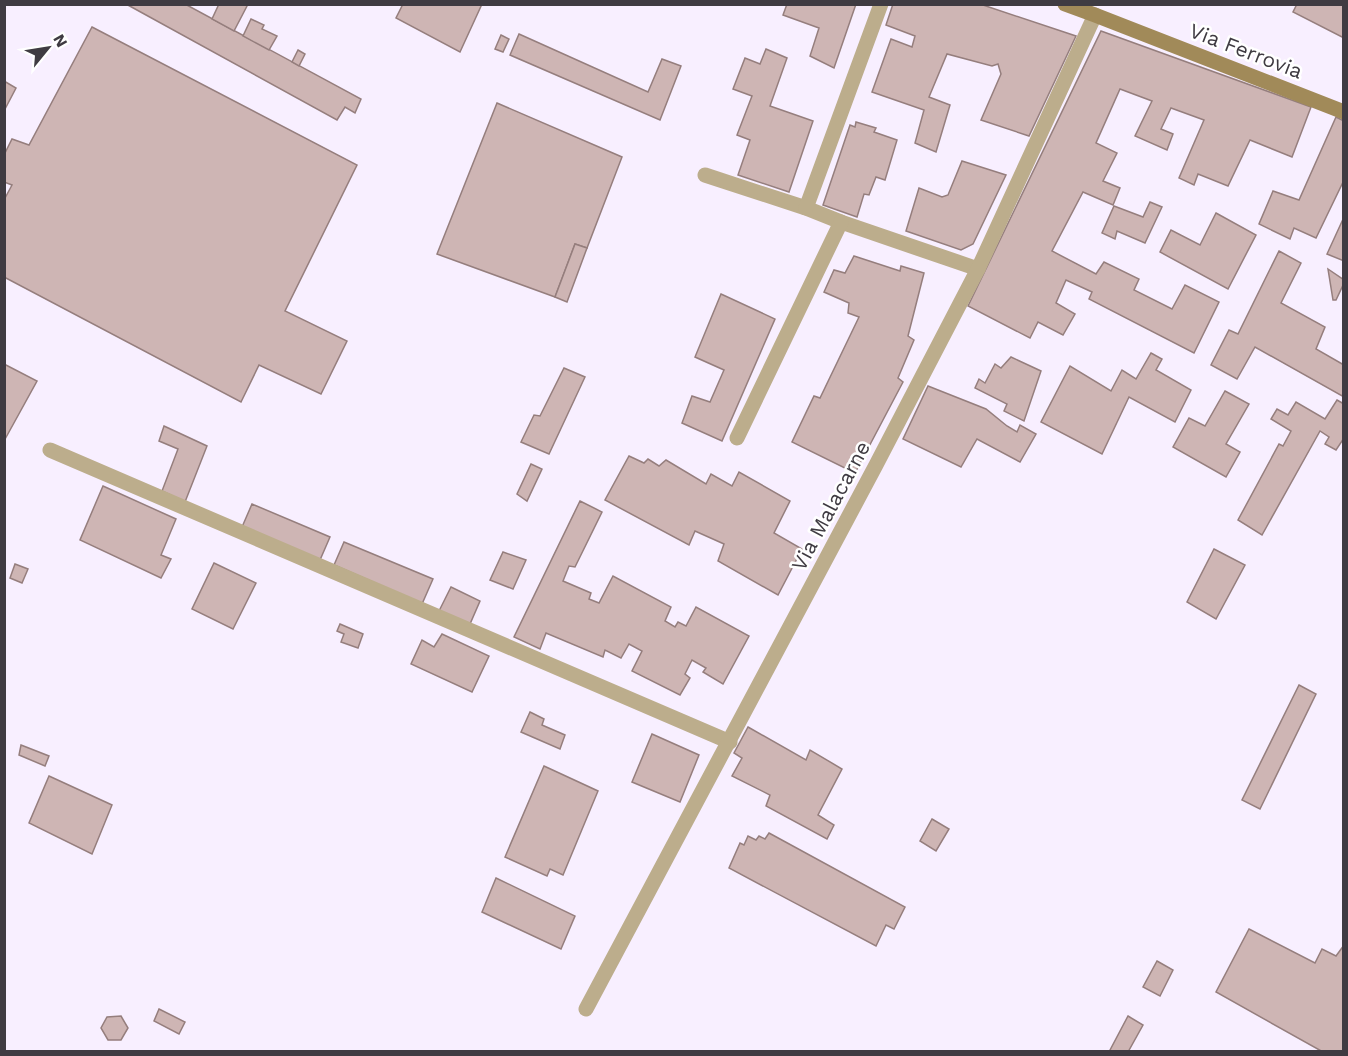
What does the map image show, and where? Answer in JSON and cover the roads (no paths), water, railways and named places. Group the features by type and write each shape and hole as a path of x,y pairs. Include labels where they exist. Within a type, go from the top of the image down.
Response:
{"main road":[{"name":"Via Ferrovia","path":"1065,4 1344,112"}],"street":[{"path":"806,208 881,4"},
{"name":"Via Malacarne","path":"586,1009 730,742 978,269 1095,15"},
{"path":"705,175 978,269"},
{"path":"737,438 841,222"},
{"path":"50,450 730,742"}]}
